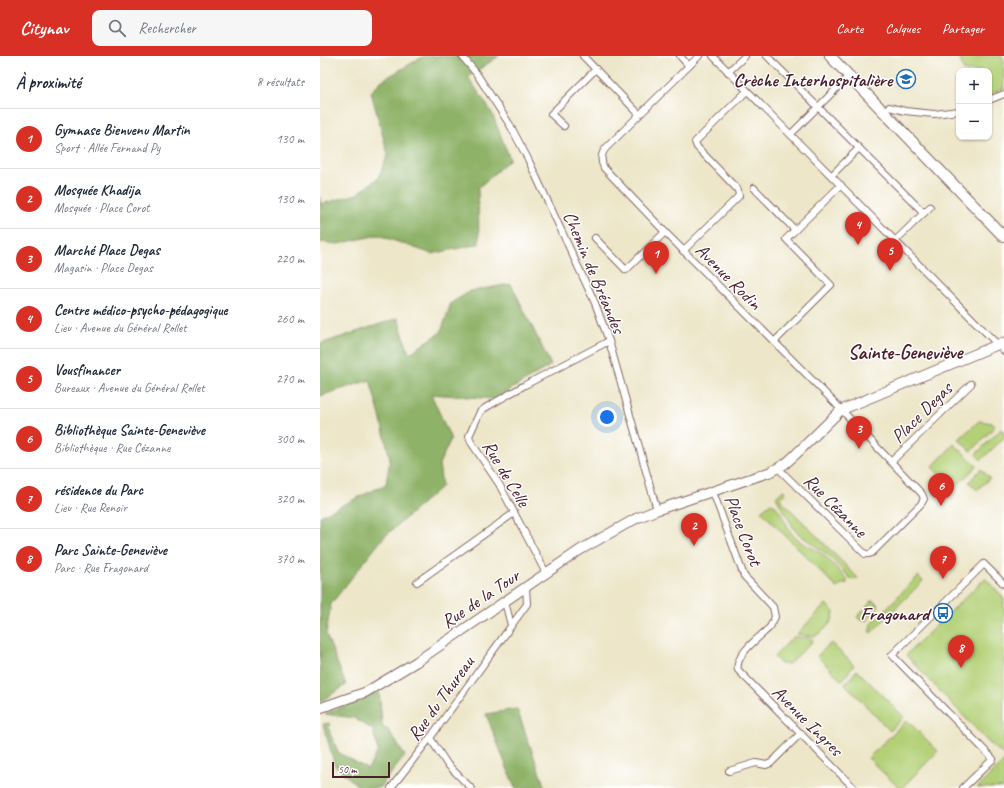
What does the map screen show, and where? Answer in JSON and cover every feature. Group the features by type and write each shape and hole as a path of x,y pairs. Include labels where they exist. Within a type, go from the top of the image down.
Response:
{"main road":[{"path":"830,56 1004,237"}],"street":[{"name":"Chemin de Bréandes","path":"462,56 495,101 510,125 528,159 595,303 609,341 657,510"},
{"path":"583,56 640,114 700,56"},
{"path":"680,56 689,66"},
{"path":"713,56 1001,343 1004,351"},
{"path":"728,72 744,56"},
{"path":"767,56 924,213"},
{"path":"564,126 552,114 596,69"},
{"path":"791,134 849,76"},
{"path":"683,250 739,196 738,190 695,144 696,140 747,91"},
{"path":"992,99 1004,94"},
{"path":"883,111 889,107 905,111 934,114 956,111"},
{"name":"Avenue Rodin","path":"640,114 602,154 602,164 607,172 841,410"},
{"path":"832,175 859,148"},
{"path":"774,342 831,285 786,239 841,185"},
{"path":"754,188 795,230"},
{"path":"896,240 930,207"},
{"path":"595,238 626,270 665,232"},
{"name":"Rue de Celle","path":"546,574 499,484 471,442 469,436 480,412 525,385 609,341"},
{"path":"841,410 1001,343"},
{"name":"Place Degas","path":"841,410 891,462 971,384"},
{"name":"Rue de la Tour","path":"320,708 366,692 416,662 590,544 637,518 761,476 778,468 794,456 841,410"},
{"name":"Rue Cézanne","path":"778,468 863,553 867,554 872,553 921,504 924,499 922,494 891,462"},
{"name":"Place Corot","path":"713,492 744,576 769,603 775,612 773,622 770,627 739,658 737,666 741,674"},
{"path":"417,582 514,513"},
{"path":"963,788 992,759 892,655 984,564 1004,584"},
{"name":"Rue du Thureau","path":"391,788 430,738 527,604 526,587"},
{"path":"505,602 511,625"},
{"name":"Avenue Ingres","path":"741,674 854,788"},
{"path":"729,771 756,763 766,765 771,763 801,733"},
{"path":"430,738 447,764 471,788"}],"green space":[{"path":"424,56 499,56 468,77 491,111 510,159 478,188 479,244 432,254 378,235 338,244 320,242 320,197 321,204 357,194 378,178 388,155 371,92 381,81"},
{"path":"959,56 1002,56 1004,59 1004,88 992,94 992,68 963,68"},
{"path":"511,284 551,365 495,399 431,394 451,439 439,464 442,486 383,538 331,604 326,634 346,685 320,702 320,516 386,484 390,459 370,380 320,396 320,344 398,318 409,354 441,332 451,303 471,291"},
{"path":"979,421 992,423 995,426 971,452 959,439"},
{"path":"1001,429 1004,432 1004,438 981,460 976,454"},
{"path":"954,444 977,466 953,489 932,467"},
{"path":"981,469 990,478 977,490 969,482"},
{"path":"783,490 786,492 780,499 858,578 853,580 828,555 796,532 776,497"},
{"path":"771,503 777,508 794,537 826,557 847,580 847,583 842,584 837,588 761,511"},
{"path":"918,576 923,581 871,633 869,631 871,628 870,625"},
{"path":"986,579 1004,598 1004,755 990,744 906,655 980,583"},
{"path":"873,600 879,606 866,621 863,619 860,620 857,617"},
{"path":"826,604 834,612 832,621 823,631 815,636 797,634"},
{"path":"793,637 809,637 813,640 789,664 781,664 774,657"},
{"path":"831,643 854,665 842,681 817,656"},
{"path":"857,670 904,717 890,731 845,684"},
{"path":"379,691 382,724 390,732 405,756 379,788 357,788 358,786 335,766 323,724 329,723 330,734 339,753 368,769 378,751 373,730 354,718 325,714"},
{"path":"517,709 545,788 515,788 486,714"},
{"path":"907,720 938,751 902,788 899,788 868,758"},
{"path":"1004,761 1004,788 977,788"}],"place":[{"name":"Crèche Interhospitalière","path":"906,79"},
{"name":"Centre médico-psycho-pédagogique","path":"858,245"},
{"name":"Vousfinancer","path":"890,271"},
{"name":"Gymnase Bienvenu Martin","path":"656,274"},
{"name":"Marché Place Degas","path":"859,449"},
{"name":"Bibliothèque Sainte-Geneviève","path":"941,506"},
{"name":"Mosquée Khadija","path":"694,546"},
{"name":"résidence du Parc","path":"943,579"},
{"name":"Fragonard","path":"943,613"},
{"name":"Parc Sainte-Geneviève","path":"961,668"}],"district":[{"name":"Sainte-Geneviève","path":"905,352"}]}
